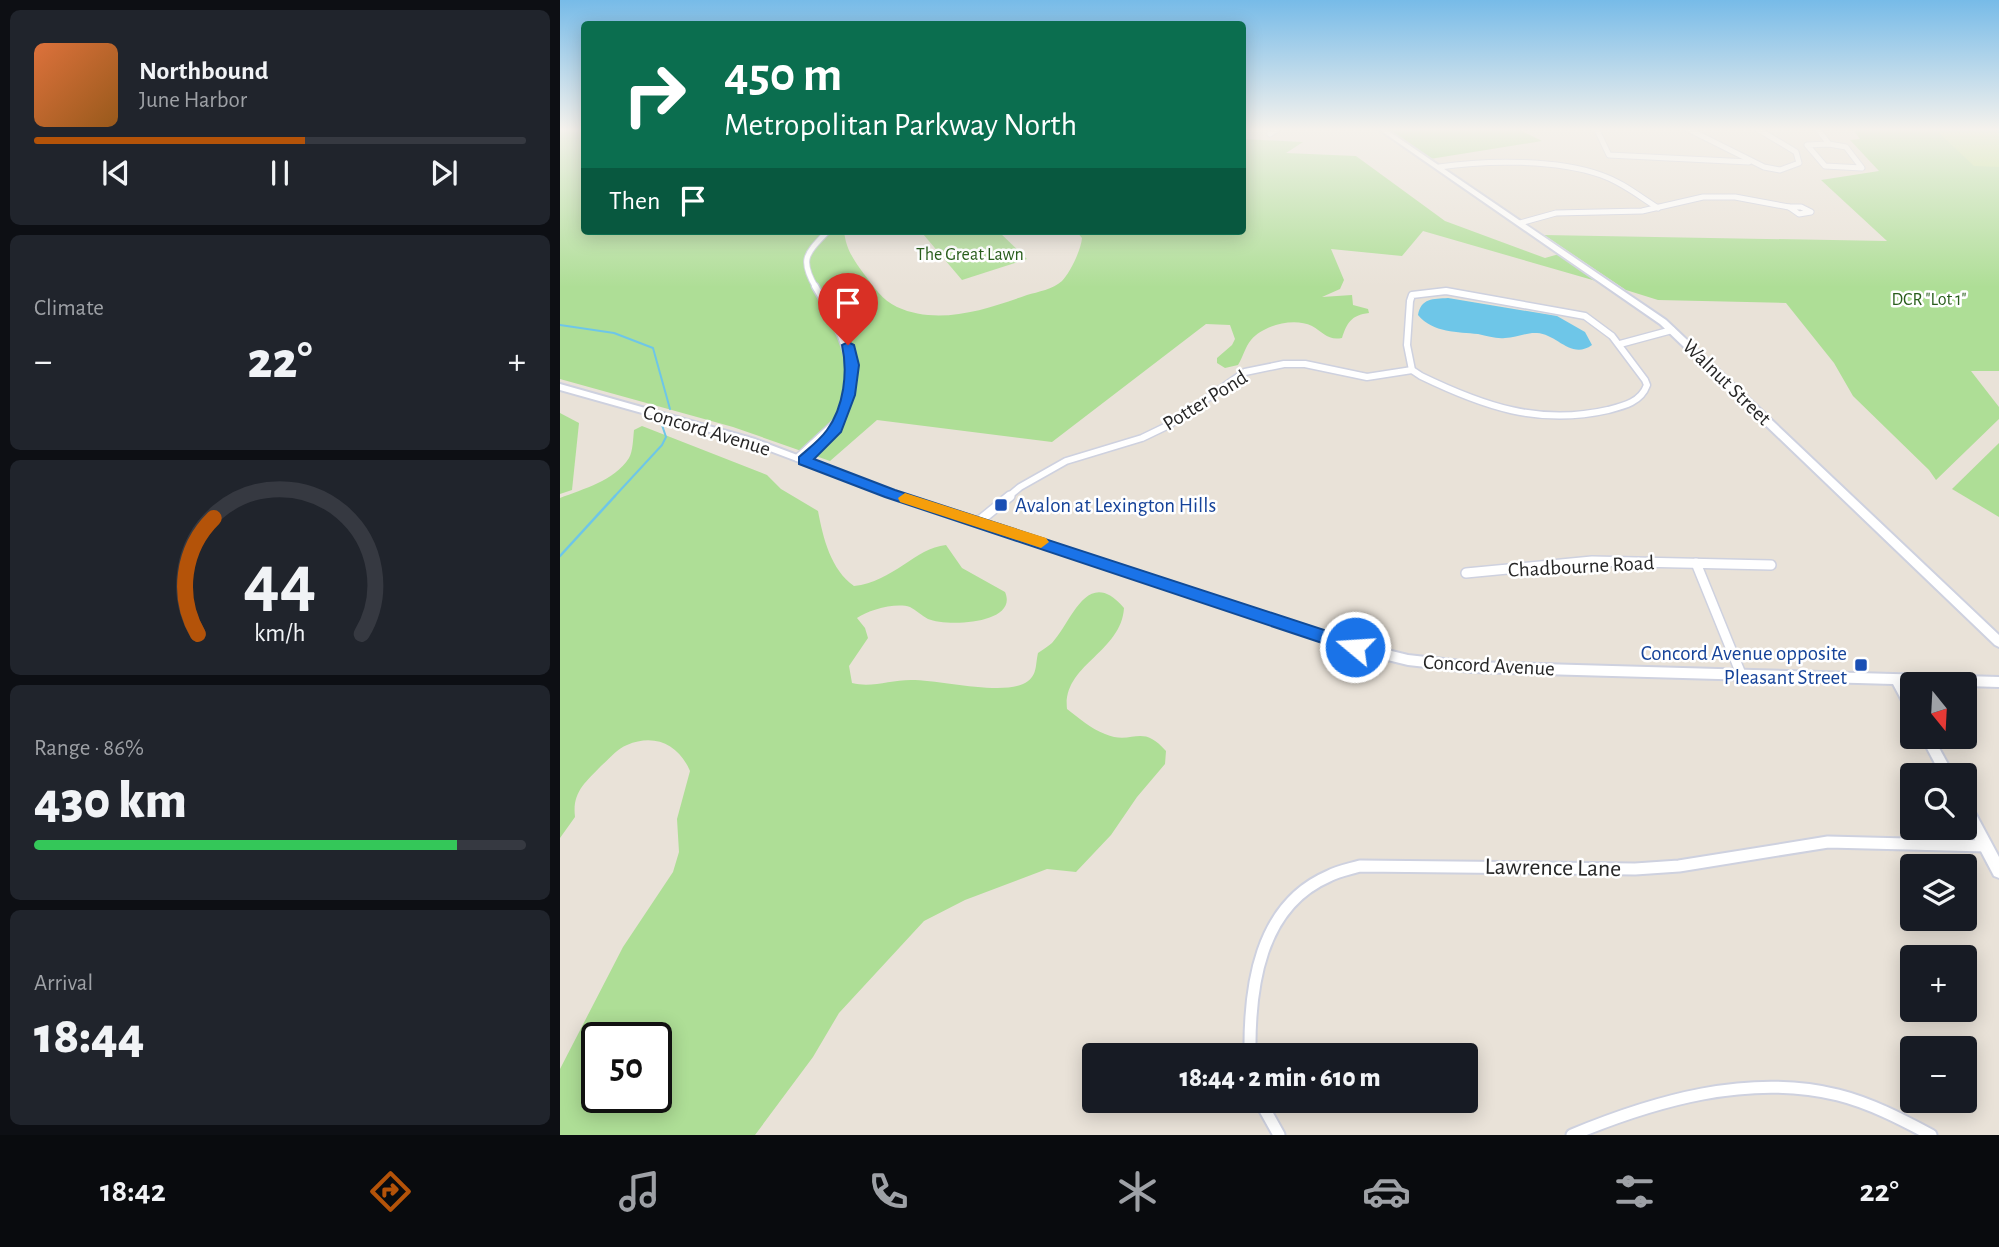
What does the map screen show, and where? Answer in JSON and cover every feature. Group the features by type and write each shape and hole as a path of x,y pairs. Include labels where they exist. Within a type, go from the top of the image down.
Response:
{"main road":[{"name":"Walnut Street","path":"1459,181 1639,303 1672,330 1999,642"},
{"name":"Concord Avenue","path":"560,387 707,428 801,459 890,494 1355,647 1408,660 1498,668 1999,682"},
{"path":"1896,679 1900,686"},
{"path":"1977,829 1999,871"}],"street":[{"path":"1614,181 1658,208"},
{"path":"1520,223 1556,213 1623,212 1717,196 1754,199 1789,207"},
{"path":"801,459 830,438 851,385 851,355 805,268 808,252 824,235"},
{"path":"1436,290 1508,304 1566,310 1603,326 1644,376 1647,385 1644,394 1626,404 1588,412 1529,415 1430,380 1412,370 1407,361 1407,307 1412,295 1436,290"},
{"path":"1620,344 1672,330"},
{"name":"Potter Pond","path":"978,522 1020,487 1066,461 1142,438 1169,425 1245,372 1283,364 1305,364 1367,377 1412,370"},
{"name":"Chadbourne Road","path":"1466,573 1592,561 1771,565"},
{"path":"1696,563 1741,674"},
{"name":"Lawrence Lane","path":"1249,1043 1248,1016 1252,984 1262,946 1276,918 1319,882 1345,870 1363,866 1461,865 1635,869 1679,866 1828,842 1986,846"},
{"path":"1572,1135 1660,1104 1728,1090 1782,1087 1836,1094 1874,1108 1931,1135"},
{"path":"1267,1113 1279,1135"}],"green space":[{"path":"560,181 581,181 581,235 845,235 853,259 883,297 897,307 929,315 979,310 1054,286 1062,281 1072,267 1081,243 1079,235 1246,235 1246,181 1390,181 1445,221 1545,258 1559,254 1603,283 1423,231 1402,256 1331,249 1344,280 1340,289 1322,297 1352,295 1353,305 1368,309 1369,313 1351,321 1342,338 1329,337 1305,323 1280,324 1263,330 1249,343 1238,365 1225,368 1217,363 1217,358 1235,339 1230,325 1206,324 1052,442 877,420 830,461 733,427 560,379"},
{"name":"DCR \"Lot 1\"","path":"1822,181 1999,181 1999,371 1971,371 1999,407 1999,419 1936,480 1853,396 1834,363 1786,303 1658,300 1626,290 1544,235 1887,241"},
{"name":"The Great Lawn","path":"924,235 1002,235 1027,259 962,280"},
{"path":"560,413 579,423 572,490 560,494"},
{"path":"642,426 767,475 781,489 818,511 834,562 854,586 880,578 924,552 946,545 962,568 1005,592 1006,603 1002,611 979,621 937,621 928,619 912,608 897,605 862,615 857,618 865,628 868,638 849,666 852,683 867,685 911,680 985,688 1023,684 1034,675 1038,653 1052,643 1082,602 1090,595 1100,592 1111,596 1124,608 1120,623 1113,637 1073,681 1068,694 1067,709 1100,732 1123,738 1150,738 1166,751 1165,764 1137,797 1111,835 1076,872 1047,869 965,900 924,921 839,1013 813,1057 755,1135 560,1135 560,1069 581,1028 581,1113 672,1113 672,1022 584,1022 623,947 673,872 679,852 677,819 690,771 685,762 673,748 656,741 647,740 623,747 581,788 576,801 575,817 560,838 560,498 615,473 629,458 634,430"},
{"path":"1999,443 1999,517 1952,489"}],"water":[{"path":"1448,298 1557,316 1585,332 1592,345 1577,350 1544,334 1529,333 1502,338 1446,330 1431,325 1418,315 1425,302"}],"waterway":[{"path":"560,325 614,333 653,348 670,409"},
{"path":"614,497 662,445 666,437 661,422"},
{"path":"560,556 615,496"}],"slow traffic":[{"path":"905,498 1041,542"}],"place":[{"name":"Avalon at Lexington Hills","path":"1001,505"},
{"name":"Concord Avenue opposite Pleasant Street","path":"1861,665"}],"route":[{"path":"848,345 853,374 834,432 826,443 804,461 890,494 1355,647"}]}
